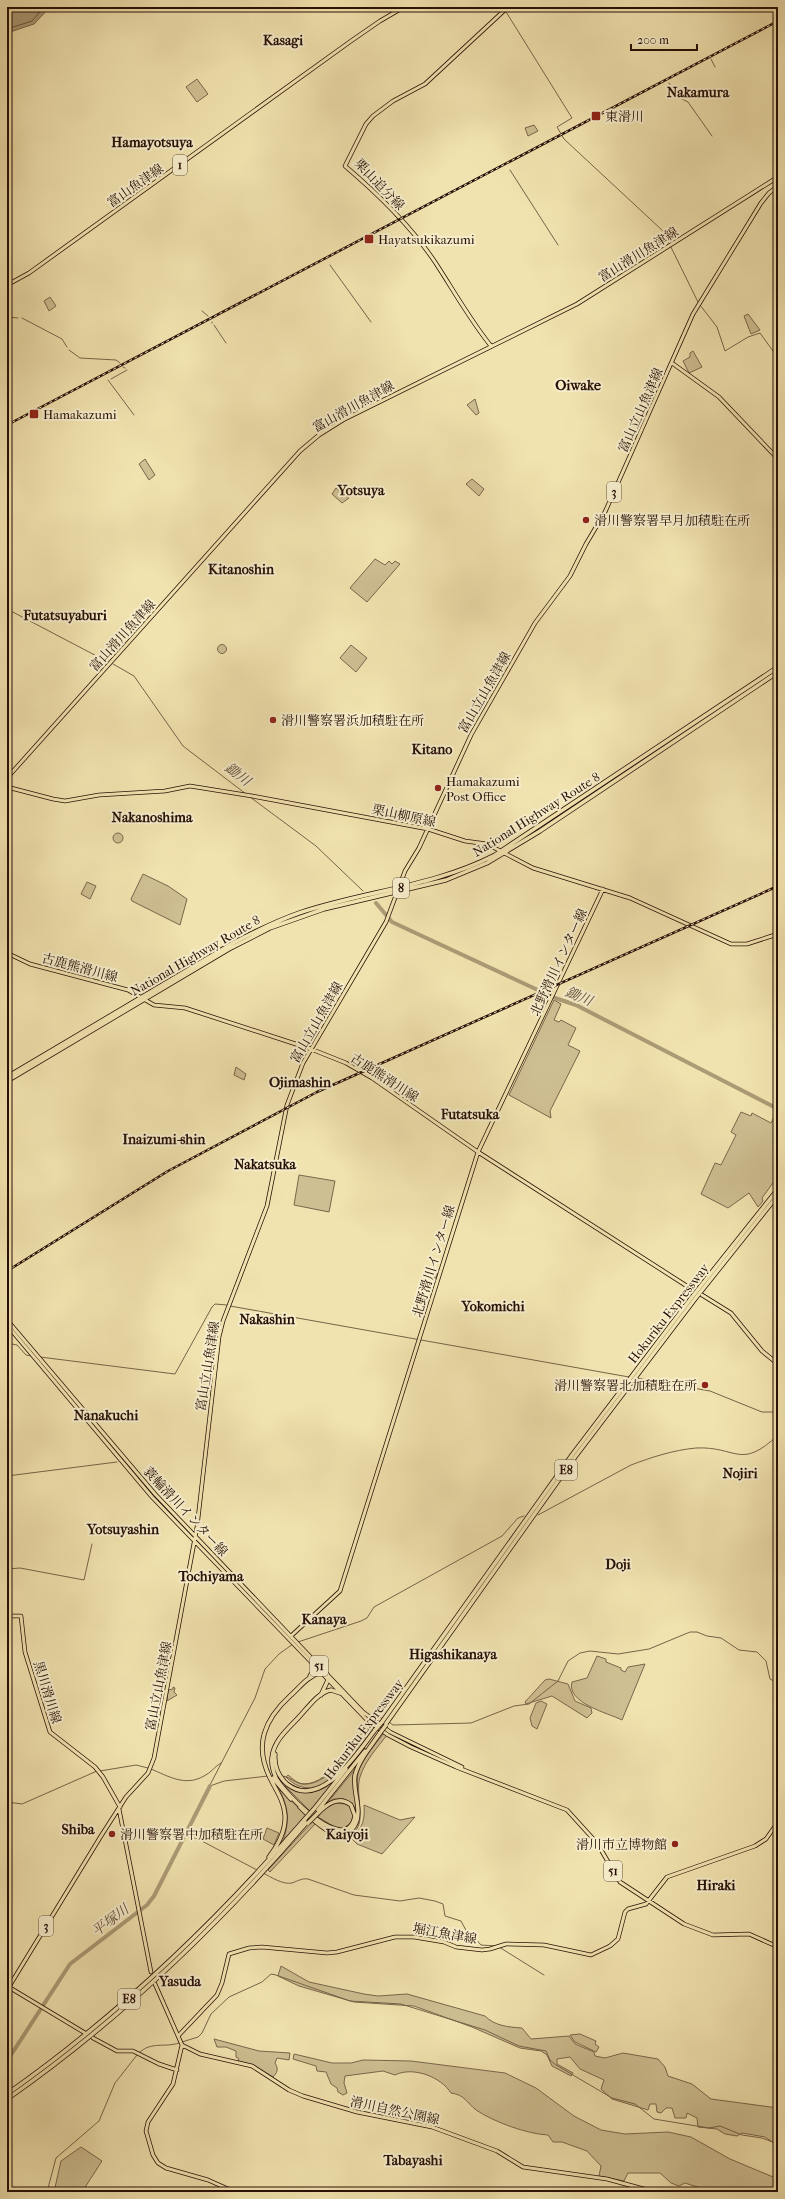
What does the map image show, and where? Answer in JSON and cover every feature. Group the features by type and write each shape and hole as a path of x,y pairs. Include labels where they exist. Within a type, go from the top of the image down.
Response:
{"highway":[{"name":"National Highway Route 8","path":"502,852 778,667"},
{"name":"National Highway Route 8","path":"7,1081 233,943 276,922 320,907 399,890 458,871 502,852 778,672"},
{"name":"National Highway Route 8","path":"7,1077 143,999"},
{"name":"Hokuriku Expressway","path":"768,1205 778,1189"},
{"name":"Hokuriku Expressway","path":"384,1724 572,1455 670,1326 768,1205 778,1195"},
{"name":"Hokuriku Expressway","path":"316,1811 378,1731 391,1717 575,1457 755,1221"},
{"path":"240,1891 272,1853 284,1830 284,1807 264,1759 263,1736 270,1718 308,1679 316,1667"},
{"path":"307,1822 316,1811 328,1804 341,1800 351,1805 355,1816 353,1823 348,1828 335,1830 318,1820 292,1796 277,1779 273,1768 272,1758 278,1741 320,1695 328,1680 327,1674 321,1672 308,1679"},
{"path":"320,1695 331,1690 340,1693"},
{"path":"264,1759 274,1780 298,1805 326,1829 334,1832 344,1832 354,1827 358,1816 354,1784 357,1770 378,1731"},
{"path":"278,1741 274,1760 279,1775 292,1787 311,1790 325,1785 337,1776 378,1731"},
{"name":"E8","path":"7,2094 55,2059 137,1992 176,1956 307,1822"},
{"name":"E8","path":"7,2099 77,2047 140,1994 220,1918 277,1857 307,1822"}],"main road":[{"name":"富山魚津線","path":"7,285 35,269 351,41 404,7"},
{"name":"栗山追分線","path":"491,346 472,322 435,262 416,236 345,166 366,124 373,116 393,101 425,84 508,7"},
{"name":"富山滑川魚津線","path":"7,778 306,446 319,434 344,420 584,300 778,177"},
{"name":"富山立山魚津線","path":"8,1988 119,1808 148,1773 154,1758 195,1539 221,1328 266,1208 287,1105 299,1072 311,1049 381,932 399,890 405,871 419,848 471,735 536,623 570,576 605,512 702,298 761,203 768,193 778,186"},
{"path":"672,363 719,397 778,459"},
{"name":"栗山柳原線","path":"7,786 52,799 65,801 99,795 165,791 190,786 428,829 465,841 487,844 532,868 603,889 643,903 731,944 747,944 778,934"},
{"name":"北野滑川インター線","path":"291,1636 340,1591 478,1152 603,889"},
{"name":"古鹿熊滑川線","path":"7,953 30,964 128,990 143,999 161,1006 185,1008 311,1049 346,1063 366,1073 478,1152 693,1290"},
{"path":"702,1295 731,1313 762,1351 778,1364"},
{"name":"蓑輪滑川インター線","path":"7,1320 195,1539 367,1720 388,1735 456,1767 463,1768"},
{"name":"蓑輪滑川インター線","path":"7,1325 152,1497 291,1636 363,1712 379,1725 400,1738 463,1768 567,1810 597,1843 620,1882 684,1924 706,1934 749,1934 778,1947"},
{"name":"黒川滑川線","path":"7,1616 21,1616 25,1652 50,1732 98,1771 119,1808 152,1972"},
{"name":"堀江魚津線","path":"179,2035 217,1995 222,1983 229,1954 248,1948 262,1947 327,1953 405,1936 444,1942 456,1947 482,1950 506,1944 544,1945 591,1955 610,1946 618,1939 625,1912 628,1909 646,1904 667,1877 755,1846 766,1839 778,1822"},
{"path":"156,1984 182,2045 173,2084 147,2126 146,2131 155,2159 166,2168 208,2180 235,2192"},
{"path":"8,1988 85,2033"},
{"path":"93,2038 117,2051 138,2052 159,2064 177,2070"},
{"name":"滑川自然公園線","path":"182,2045 200,2054 252,2066 289,2090 303,2096 357,2112 432,2126 497,2151 523,2167 607,2179 655,2192"}],"shaded area":[{"path":"197,79 208,94 197,102 186,87"},
{"path":"534,125 538,131 528,136 525,128"},
{"path":"50,297 56,306 49,311 44,301"},
{"path":"748,314 760,330 751,334 744,316"},
{"path":"693,351 702,367 689,373 683,361 690,357 690,353"},
{"path":"475,399 479,413 476,415 467,405"},
{"path":"145,459 155,475 149,480 139,464"},
{"path":"472,479 484,489 479,496 466,484"},
{"path":"336,488 349,498 342,503 332,494"},
{"path":"375,559 385,565 389,561 392,564 395,561 400,564 367,602 350,588"},
{"path":"220,645 224,645 226,649 224,653 220,653 218,651 218,647"},
{"path":"351,645 367,658 356,672 340,658"},
{"path":"118,833 123,838 118,843 113,838"},
{"path":"143,874 168,886 187,899 180,925 132,901 131,899"},
{"path":"87,882 96,886 90,899 81,894"},
{"path":"554,1000 561,1004 554,1020 559,1022 561,1020 576,1028 568,1045 580,1051 550,1111 551,1118 509,1095"},
{"path":"236,1067 246,1074 244,1080 234,1075"},
{"path":"741,1112 751,1116 752,1113 771,1123 776,1113 778,1114 778,1176 762,1198 763,1201 758,1207 749,1193 728,1208 701,1194 715,1163 721,1165 736,1135 731,1132"},
{"path":"299,1175 335,1181 329,1212 294,1205"},
{"path":"429,1268 439,1270 436,1278 428,1277"},
{"path":"597,1656 606,1659 606,1662 621,1668 621,1670 625,1672 628,1667 645,1664 622,1720 581,1701 575,1696 572,1689 572,1682 587,1678"},
{"path":"549,1679 568,1684 575,1701 591,1708 592,1713 587,1718 552,1696 526,1704 525,1702 545,1680"},
{"path":"173,1687 175,1688 174,1692 177,1695 167,1701 168,1690 173,1689"},
{"path":"541,1701 547,1704 537,1729 532,1726 530,1718 536,1703"},
{"path":"371,1725 374,1728 357,1751 336,1775 324,1783 311,1787 299,1786 286,1777 288,1775 302,1784 313,1783 323,1778 342,1762"},
{"path":"383,1734 387,1735 368,1760 360,1777 359,1825 355,1831 347,1835 334,1835 332,1834 338,1834 354,1827 358,1820 359,1804 357,1778 359,1770"},
{"path":"356,1768 357,1814 354,1806 344,1799 334,1799 328,1802"},
{"path":"281,1779 308,1791 321,1789 328,1786 335,1780 310,1811 286,1787"},
{"path":"279,1789 306,1815 282,1843 285,1836 287,1816 285,1803"},
{"path":"335,1803 346,1804 351,1807 354,1818 348,1827 338,1829 318,1817 323,1810"},
{"path":"364,1805 400,1820 415,1817 382,1854 357,1844 350,1837 358,1831 362,1824"},
{"path":"313,1821 315,1824 270,1872 268,1870"},
{"path":"267,1828 279,1833 274,1845 263,1839"},
{"path":"281,1966 309,1982 378,1996 407,1994 485,2016 497,2024 522,2028 531,2039 569,2036 575,2044 594,2052 595,2056 605,2058 623,2053 658,2059 665,2067 668,2076 692,2084 711,2099 778,2108 778,2146 765,2137 742,2133 737,2136 725,2134 717,2129 698,2127 697,2118 687,2113 686,2118 675,2118 672,2108 666,2108 661,2113 657,2112 656,2104 650,2104 648,2110 612,2099 601,2089 604,2080 580,2069 570,2057 557,2059 557,2064 573,2073 571,2076 552,2066 547,2055 541,2051 520,2048 472,2027 414,2006 354,2002 299,1986 278,1976"},
{"path":"580,2034 596,2041 595,2044 599,2047 596,2052 575,2042 570,2035"},
{"path":"214,2039 259,2051 290,2053 289,2060 277,2058 275,2063 277,2071 273,2077 253,2065 238,2061 239,2059 236,2057 236,2051 226,2047 217,2047"},
{"path":"294,2054 332,2063 351,2063 363,2060 411,2061 505,2073 536,2088 574,2116 601,2130 625,2134 668,2132 691,2137 730,2159 778,2179 778,2192 713,2192 685,2183 679,2186 671,2183 660,2173 628,2173 624,2181 599,2176 601,2166 587,2151 562,2142 553,2142 548,2135 521,2130 492,2119 476,2110 459,2095 451,2093 441,2082 434,2078 418,2073 410,2072 395,2075 383,2071 345,2076 344,2083 347,2093 343,2095 331,2084 326,2072 317,2071 316,2066 293,2059"},
{"path":"81,2147 102,2161 82,2192 54,2192 61,2161"}],"water":[{"path":"7,7 50,7 34,24 7,33"}],"waterway":[{"path":"503,7 572,118 557,127 564,139 663,231 698,302"},
{"path":"711,59 715,67"},
{"path":"669,83 676,96 688,102 712,136"},
{"path":"510,170 558,245"},
{"path":"395,216 409,230"},
{"path":"330,265 371,322"},
{"path":"700,305 717,327 725,351 748,337 760,333 778,358"},
{"path":"202,311 208,316"},
{"path":"7,317 18,318"},
{"path":"22,318 62,339 67,347"},
{"path":"214,325 226,343"},
{"path":"69,350 80,358 116,360 120,363"},
{"path":"111,379 127,370"},
{"path":"108,380 134,415"},
{"name":"鋤川","path":"7,609 108,662"},
{"name":"鋤川","path":"113,664 134,676 183,746 246,794"},
{"name":"鋤川","path":"250,797 316,846 363,891"},
{"name":"鋤川","path":"376,903 392,922 555,998 576,1005 778,1109"},
{"path":"40,1357 175,1374 212,1307 215,1304 227,1305"},
{"path":"230,1306 629,1377"},
{"path":"7,1343 17,1345 26,1355 31,1356"},
{"path":"636,1378 710,1391 762,1412 778,1412"},
{"path":"538,1515 631,1465 647,1459 671,1452 696,1448 710,1448 738,1454 746,1454 755,1452 778,1435"},
{"path":"7,1476 117,1462"},
{"path":"298,1642 367,1618 374,1607 502,1536 518,1518 524,1516"},
{"path":"7,1569 20,1568 84,1580 92,1544"},
{"path":"389,1722 393,1725 471,1723 514,1706 529,1704 558,1681 568,1661 580,1653 590,1651 618,1654 649,1649 690,1632 697,1632 707,1636 721,1638 739,1650 757,1652 766,1661 770,1679 778,1683"},
{"path":"210,1785 255,1698 265,1669 279,1654 293,1644"},
{"path":"373,1717 377,1716 383,1719"},
{"path":"281,1776 287,1777 301,1784 314,1782 323,1777 341,1761 369,1723"},
{"path":"151,1769 170,1777 190,1781 206,1775 221,1763"},
{"path":"100,1771 136,1765 148,1768"},
{"path":"7,1802 22,1804 97,1771"},
{"path":"210,1786 224,1781 268,1776"},
{"name":"平塚川","path":"7,2061 70,1964 147,1905 154,1896 210,1786"},
{"path":"184,1837 196,1838 257,1870"},
{"path":"263,1873 285,1883 308,1879 354,1895 400,1901 419,1898 435,1901 443,1904 445,1916 461,1921 468,1934 474,1937 481,1945 496,1946"},
{"path":"499,1947 544,1975"},
{"path":"182,2042 198,2037 202,2033 211,2014 229,1997 262,1982 271,1974 350,2001 401,2004 485,2030 519,2046 546,2051 550,2060 556,2065 612,2098 635,2104 654,2119 709,2128 720,2126 742,2135 762,2138 778,2144"},
{"path":"139,2053 148,2047 179,2043"},
{"path":"47,2192 56,2158 99,2121 115,2083 137,2055"}],"railway":[{"path":"7,425 778,21"},
{"path":"7,1271 168,1171 317,1092 778,886"}],"place":[{"name":"東滑川","path":"596,116"},
{"name":"Hayatsukikazumi","path":"369,239"},
{"name":"Hamakazumi","path":"34,414"},
{"name":"滑川警察署早月加積駐在所","path":"586,520"},
{"name":"滑川警察署浜加積駐在所","path":"273,720"},
{"name":"Hamakazumi Post Office","path":"438,788"},
{"name":"滑川警察署北加積駐在所","path":"705,1385"},
{"name":"滑川警察署中加積駐在所","path":"112,1834"},
{"name":"滑川市立博物館","path":"675,1844"}],"district":[{"name":"Kasagi","path":"283,40"},
{"name":"Nakamura","path":"698,92"},
{"name":"Hamayotsuya","path":"152,142"},
{"name":"Oiwake","path":"578,385"},
{"name":"Yotsuya","path":"361,490"},
{"name":"Kitanoshin","path":"241,569"},
{"name":"Futatsuyaburi","path":"65,615"},
{"name":"Kitano","path":"432,749"},
{"name":"Nakanoshima","path":"152,817"},
{"name":"Ojimashin","path":"300,1082"},
{"name":"Futatsuka","path":"470,1114"},
{"name":"Inaizumi-shin","path":"164,1139"},
{"name":"Nakatsuka","path":"265,1164"},
{"name":"Yokomichi","path":"493,1306"},
{"name":"Nakashin","path":"267,1319"},
{"name":"Nanakuchi","path":"106,1415"},
{"name":"Nojiri","path":"740,1473"},
{"name":"Yotsuyashin","path":"123,1529"},
{"name":"Doji","path":"618,1564"},
{"name":"Tochiyama","path":"211,1576"},
{"name":"Kanaya","path":"324,1619"},
{"name":"Higashikanaya","path":"453,1654"},
{"name":"Shiba","path":"78,1829"},
{"name":"Kaiyoji","path":"347,1834"},
{"name":"Hiraki","path":"716,1885"},
{"name":"Yasuda","path":"180,1981"},
{"name":"Tabayashi","path":"413,2160"}]}
